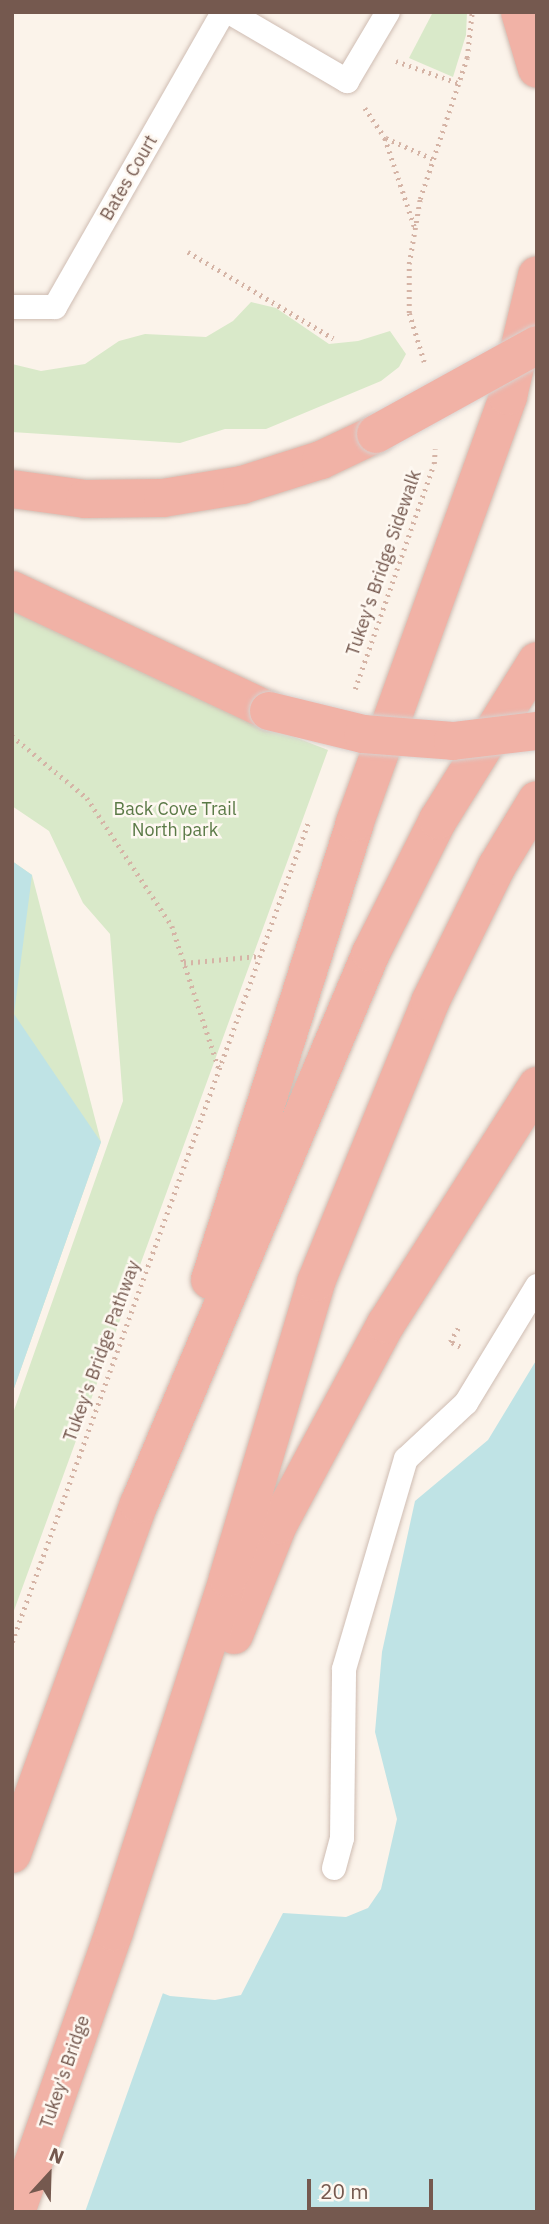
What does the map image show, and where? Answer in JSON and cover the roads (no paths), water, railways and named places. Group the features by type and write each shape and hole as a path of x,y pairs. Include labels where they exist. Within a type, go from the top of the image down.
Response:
{"highway":[{"path":"520,12 537,69"},
{"path":"12,1854 139,1504 355,822 508,397 537,275"},
{"path":"12,489 85,499 163,498 242,485 321,460 376,434 537,345"},
{"path":"12,590 269,711 363,734 453,741 537,731"},
{"path":"139,1504 371,953 438,820 537,661"},
{"path":"114,1932 228,1578 316,1282 430,1002 497,866 537,800"},
{"path":"114,1932 278,1525 386,1324 537,1086"},
{"name":"Tukey's Bridge","path":"16,2212 114,1932"}],"lane":[{"name":"Bates Court","path":"12,307 55,307 222,12"},
{"path":"229,12 347,81 388,12"},
{"path":"334,1868 342,1838 344,1670 406,1459 466,1404 537,1286"}],"water":[{"path":"12,861 32,875 14,1014 101,1142 12,1394"},
{"path":"537,1359 537,2212 12,2212 12,1935 170,1996 215,2000 241,1995 283,1913 346,1917 368,1908 381,1889 397,1819 375,1732 382,1652 415,1501 488,1440"}],"park label":[{"name":"Back Cove Trail North park","path":"175,820"}]}
